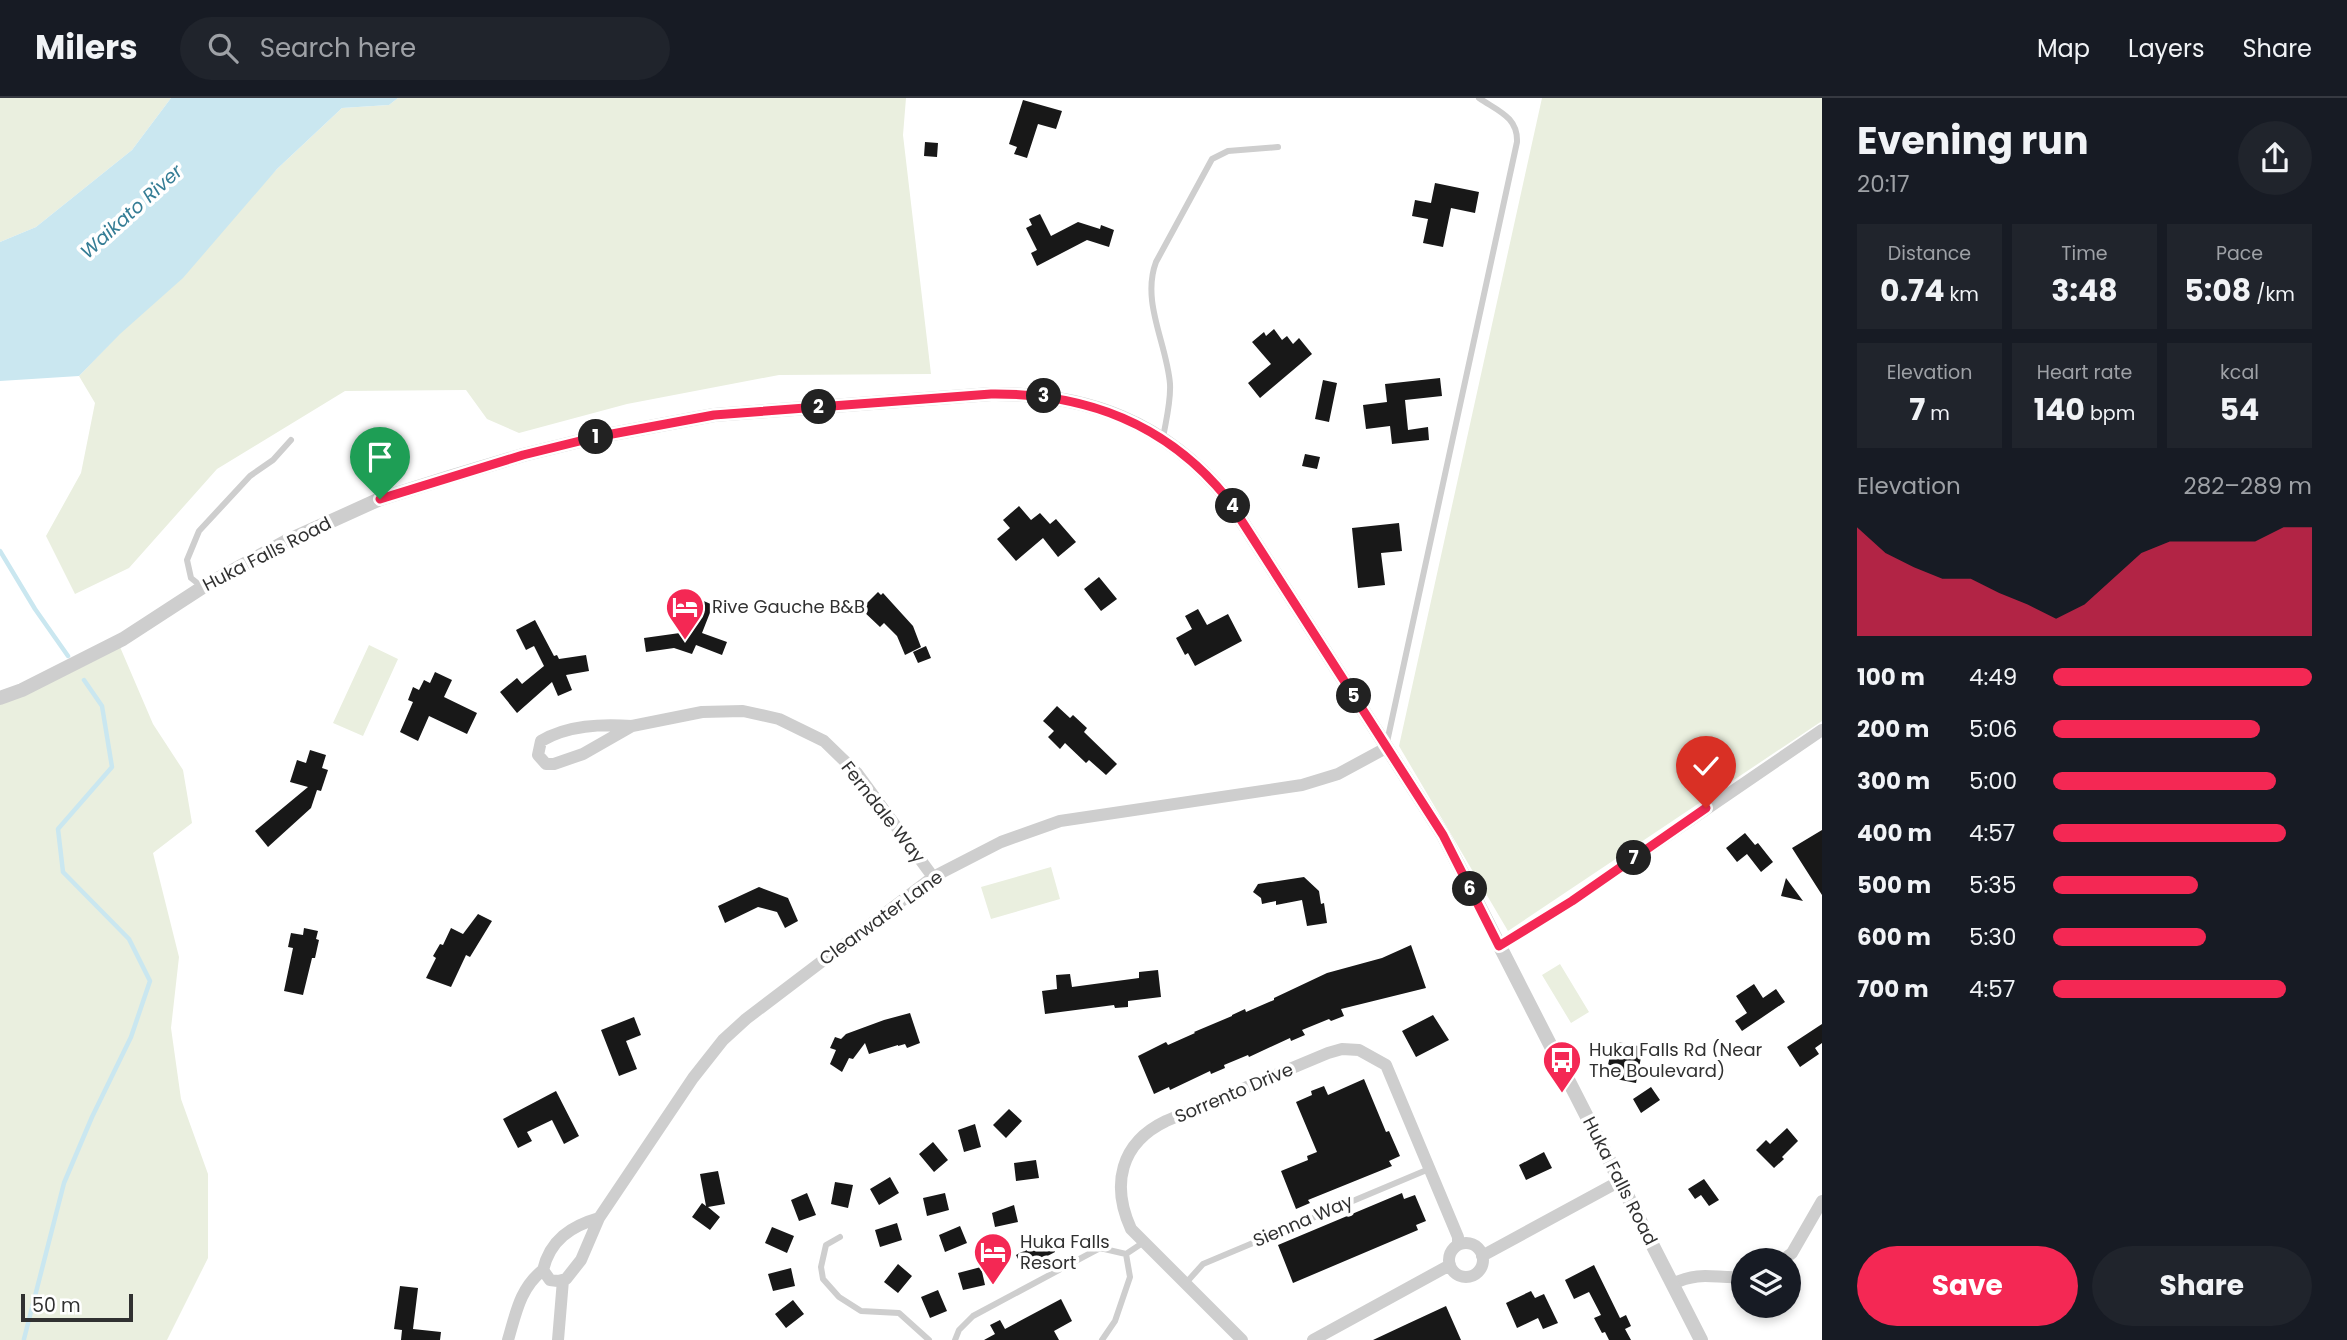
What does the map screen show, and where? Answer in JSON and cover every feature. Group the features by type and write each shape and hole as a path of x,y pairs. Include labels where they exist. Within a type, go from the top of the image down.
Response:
{"street":[{"name":"Huka Falls Road","path":"0,698 22,690 123,639 203,587 287,541 380,499 523,455 596,437 714,415 978,395 1024,394 1076,401 1131,421 1163,438 1208,474 1227,498 1443,835 1701,1340"},
{"name":"Ferndale Way","path":"632,726 583,754 554,764 546,764 538,755 541,741 551,735 594,725 632,726 702,712 743,711 779,719 824,741 857,773 933,877"},
{"path":"1499,946 1572,901 1822,730"},
{"name":"Clearwater Lane","path":"563,1280 581,1260 598,1218 693,1077 723,1040 746,1019 933,877 1001,842 1060,821 1302,785 1338,774 1386,748"},
{"name":"Sorrento Drive","path":"1242,1340 1131,1229 1125,1214 1120,1185 1128,1156 1142,1135 1166,1121 1328,1053 1342,1049 1359,1049 1386,1065 1458,1237 1458,1245"},
{"path":"1482,1256 1620,1181"},
{"path":"1795,1248 1822,1201"},
{"path":"558,1340 563,1280 551,1280 545,1275 543,1270 546,1257 562,1234 579,1224 598,1218"},
{"path":"1470,1244 1476,1247 1482,1256 1481,1268 1473,1276 1462,1277 1452,1270 1450,1254 1458,1245 1470,1244"},
{"path":"1312,1340 1450,1265"},
{"path":"508,1340 520,1297 533,1278 543,1270"},
{"path":"1672,1284 1688,1276 1731,1276"}],"lane":[{"path":"1386,748 1517,142 1516,126 1511,120 1479,98"},
{"path":"1163,438 1170,382 1152,297 1153,272 1212,159 1228,151 1278,146"},
{"path":"203,587 191,578 187,560 199,531 240,486 273,460 291,440"},
{"name":"Sienna Way","path":"1185,1284 1203,1264 1429,1169"},
{"path":"840,1237 827,1245 821,1267 823,1279 839,1297 861,1311 899,1313 929,1340"},
{"path":"955,1340 959,1330 973,1316 1100,1248 1126,1254 1144,1242"},
{"path":"1102,1340 1115,1321 1130,1277 1126,1254"}],"green space":[{"path":"0,98 171,98 132,150 36,227 0,242"},
{"path":"398,98 906,98 903,135 931,374 779,375 627,404 519,433 487,419 466,390 345,391 217,469 129,568 75,594 46,536 81,473 95,403 79,376 277,169 342,108 389,105"},
{"path":"1542,98 1822,98 1822,721 1508,931 1399,746"},
{"path":"369,645 398,659 363,736 333,723"},
{"path":"120,647 153,724 183,770 192,823 153,853 179,957 171,1028 181,1099 208,1174 208,1258 167,1340 0,1340 0,704"},
{"path":"1051,867 1060,899 991,919 981,887"},
{"path":"1560,964 1589,1012 1571,1023 1542,975"}],"water":[{"name":"Waikato River","path":"171,98 398,98 389,105 342,108 277,169 183,278 120,334 79,376 0,381 0,242 36,227 132,150"}],"building":[{"path":"1023,100 1062,111 1056,129 1038,124 1027,158 1014,154 1017,147 1009,144"},
{"path":"925,142 938,143 937,157 924,156"},
{"path":"1435,183 1479,192 1475,213 1451,208 1443,247 1423,243 1428,219 1412,216 1415,200 1431,203"},
{"path":"1040,214 1051,236 1078,222 1114,230 1109,247 1087,240 1037,266 1031,253 1037,250 1026,228 1032,225 1029,219"},
{"path":"1274,329 1282,340 1287,336 1293,344 1299,338 1312,354 1260,398 1248,383 1271,364 1252,342 1264,332 1266,336"},
{"path":"1440,378 1442,396 1405,400 1408,430 1428,427 1429,440 1392,444 1390,426 1366,429 1363,405 1387,402 1385,384"},
{"path":"1323,380 1337,383 1329,422 1315,419"},
{"path":"1305,454 1320,457 1317,469 1302,466"},
{"path":"1019,506 1031,520 1040,513 1050,524 1056,519 1076,542 1058,557 1043,538 1016,561 997,539 1010,528 1003,520"},
{"path":"1399,523 1402,551 1381,553 1385,585 1358,588 1352,528"},
{"path":"1099,577 1117,599 1101,611 1084,589"},
{"path":"878,592 881,595 883,593 913,626 921,647 905,655 897,636 884,623 880,627 861,609"},
{"path":"699,599 713,605 702,633 727,642 722,655 696,645 692,654 674,648 646,652 644,638 687,632"},
{"path":"1198,609 1207,625 1228,614 1242,641 1195,666 1176,638 1192,629 1185,616"},
{"path":"535,620 554,656 557,655 559,659 586,655 589,671 566,675 572,690 558,696 552,682 517,713 500,692 517,678 522,684 544,666 534,646 526,650 516,630"},
{"path":"926,646 931,658 918,663 913,652"},
{"path":"435,672 452,680 444,697 477,713 467,734 429,716 418,741 400,732 413,702 408,700 413,687 419,690 424,680 430,683"},
{"path":"1057,706 1070,718 1073,715 1087,728 1084,732 1117,764 1106,775 1089,760 1086,763 1065,743 1060,749 1048,737 1054,731 1043,721"},
{"path":"310,750 326,755 322,768 328,770 321,791 317,790 311,808 268,847 255,831 308,787 290,782 297,760 306,763"},
{"path":"1822,830 1822,895 1792,848"},
{"path":"1745,833 1755,845 1758,843 1773,862 1761,872 1747,854 1737,862 1726,848"},
{"path":"1304,877 1319,891 1327,923 1307,926 1302,900 1276,905 1276,901 1262,904 1261,898 1253,892 1258,884"},
{"path":"1786,878 1803,901 1781,896"},
{"path":"759,887 788,898 798,921 785,928 777,912 758,907 725,923 718,906"},
{"path":"478,914 492,921 470,957 466,955 451,987 426,978 436,958 433,956 440,944 443,945 451,928 463,934"},
{"path":"304,928 318,931 316,939 319,940 303,995 284,991 293,948 288,947 291,933 303,935"},
{"path":"1411,945 1426,988 1341,1009 1344,1016 1302,1030 1305,1035 1291,1041 1290,1038 1224,1065 1225,1068 1211,1074 1210,1071 1170,1090 1169,1087 1154,1094 1138,1056 1245,1009 1246,1012 1274,1000 1327,973 1382,958"},
{"path":"1158,970 1161,997 1128,1001 1128,1007 1115,1008 1114,1005 1045,1014 1042,991 1057,989 1056,975 1070,974 1072,987 1139,978 1139,972"},
{"path":"1754,984 1763,998 1776,989 1785,1002 1742,1031 1735,1021 1747,1013 1736,996"},
{"path":"910,1013 920,1043 907,1048 905,1044 898,1045 869,1054 865,1043 853,1059 849,1058 842,1072 830,1064 836,1050 830,1048 835,1037 841,1039 846,1034"},
{"path":"1433,1015 1449,1040 1416,1057 1402,1031"},
{"path":"634,1017 641,1035 626,1041 637,1069 619,1076 601,1030"},
{"path":"1822,1024 1822,1043 1815,1048 1819,1054 1800,1067 1787,1047"},
{"path":"1613,1041 1643,1047 1636,1083 1616,1079 1618,1066 1608,1065"},
{"path":"1364,1079 1386,1132 1389,1131 1400,1156 1389,1161 1392,1166 1308,1200 1310,1203 1296,1209 1281,1171 1308,1160 1307,1156 1317,1152 1296,1102 1312,1095 1311,1091 1324,1086 1328,1095"},
{"path":"1651,1087 1660,1100 1641,1113 1633,1099"},
{"path":"556,1091 579,1136 564,1144 552,1120 527,1132 532,1141 518,1148 503,1119"},
{"path":"1009,1109 1022,1121 1006,1138 993,1125"},
{"path":"975,1124 981,1147 964,1152 958,1130"},
{"path":"1787,1128 1798,1141 1774,1168 1756,1150 1766,1140 1770,1144"},
{"path":"933,1142 948,1160 934,1172 919,1154"},
{"path":"1544,1152 1552,1168 1526,1180 1519,1165"},
{"path":"1036,1160 1039,1178 1016,1181 1014,1163"},
{"path":"718,1171 725,1204 708,1207 720,1217 710,1230 692,1217 702,1203 706,1206 700,1174"},
{"path":"890,1177 899,1193 879,1205 870,1189"},
{"path":"1704,1179 1719,1200 1709,1206 1701,1195 1695,1199 1688,1189"},
{"path":"835,1182 853,1185 848,1208 831,1204"},
{"path":"807,1193 816,1215 799,1221 791,1200"},
{"path":"945,1193 949,1210 927,1216 923,1198"},
{"path":"1402,1193 1404,1199 1415,1195 1426,1221 1416,1225 1418,1230 1293,1283 1278,1245"},
{"path":"1014,1205 1018,1222 995,1227 992,1213"},
{"path":"897,1223 902,1240 880,1247 875,1230"},
{"path":"960,1226 967,1243 945,1252 939,1235"},
{"path":"772,1227 794,1236 787,1253 765,1243"},
{"path":"1048,1238 1055,1252 1023,1269 1016,1255"},
{"path":"898,1264 912,1276 898,1293 884,1282"},
{"path":"1594,1265 1620,1318 1626,1315 1631,1326 1625,1329 1631,1340 1609,1340 1605,1332 1602,1333 1594,1318 1601,1315 1589,1292 1574,1299 1565,1280"},
{"path":"981,1267 985,1285 963,1290 958,1273"},
{"path":"791,1268 795,1286 773,1291 768,1274"},
{"path":"400,1286 418,1288 413,1329 441,1332 440,1340 401,1340 402,1330 394,1329"},
{"path":"938,1290 947,1311 930,1318 921,1297"},
{"path":"1531,1291 1535,1298 1544,1294 1558,1323 1543,1329 1538,1318 1517,1328 1506,1303"},
{"path":"1061,1299 1072,1321 1054,1331 1059,1340 984,1340 995,1334 990,1325 1000,1320 1005,1329"},
{"path":"793,1300 804,1314 786,1328 775,1314"},
{"path":"1446,1306 1461,1340 1373,1340 1405,1325"}],"waterway":[{"path":"0,551 35,609 68,656"},
{"path":"24,1339 64,1183 131,1037 150,981 129,939 63,872 58,829 112,767 102,706 84,680"}],"place":[{"name":"Rive Gauche B&B","path":"685,641"},
{"name":"Huka Falls Rd (Near The Boulevard)","path":"1562,1094"},
{"name":"Huka Falls Resort","path":"993,1286"}],"route":[{"path":"380,499 523,455 596,437 714,415 991,394 1024,394 1076,401 1131,421 1163,438 1208,474 1227,498 1443,835 1499,946 1572,901 1706,808"}]}
